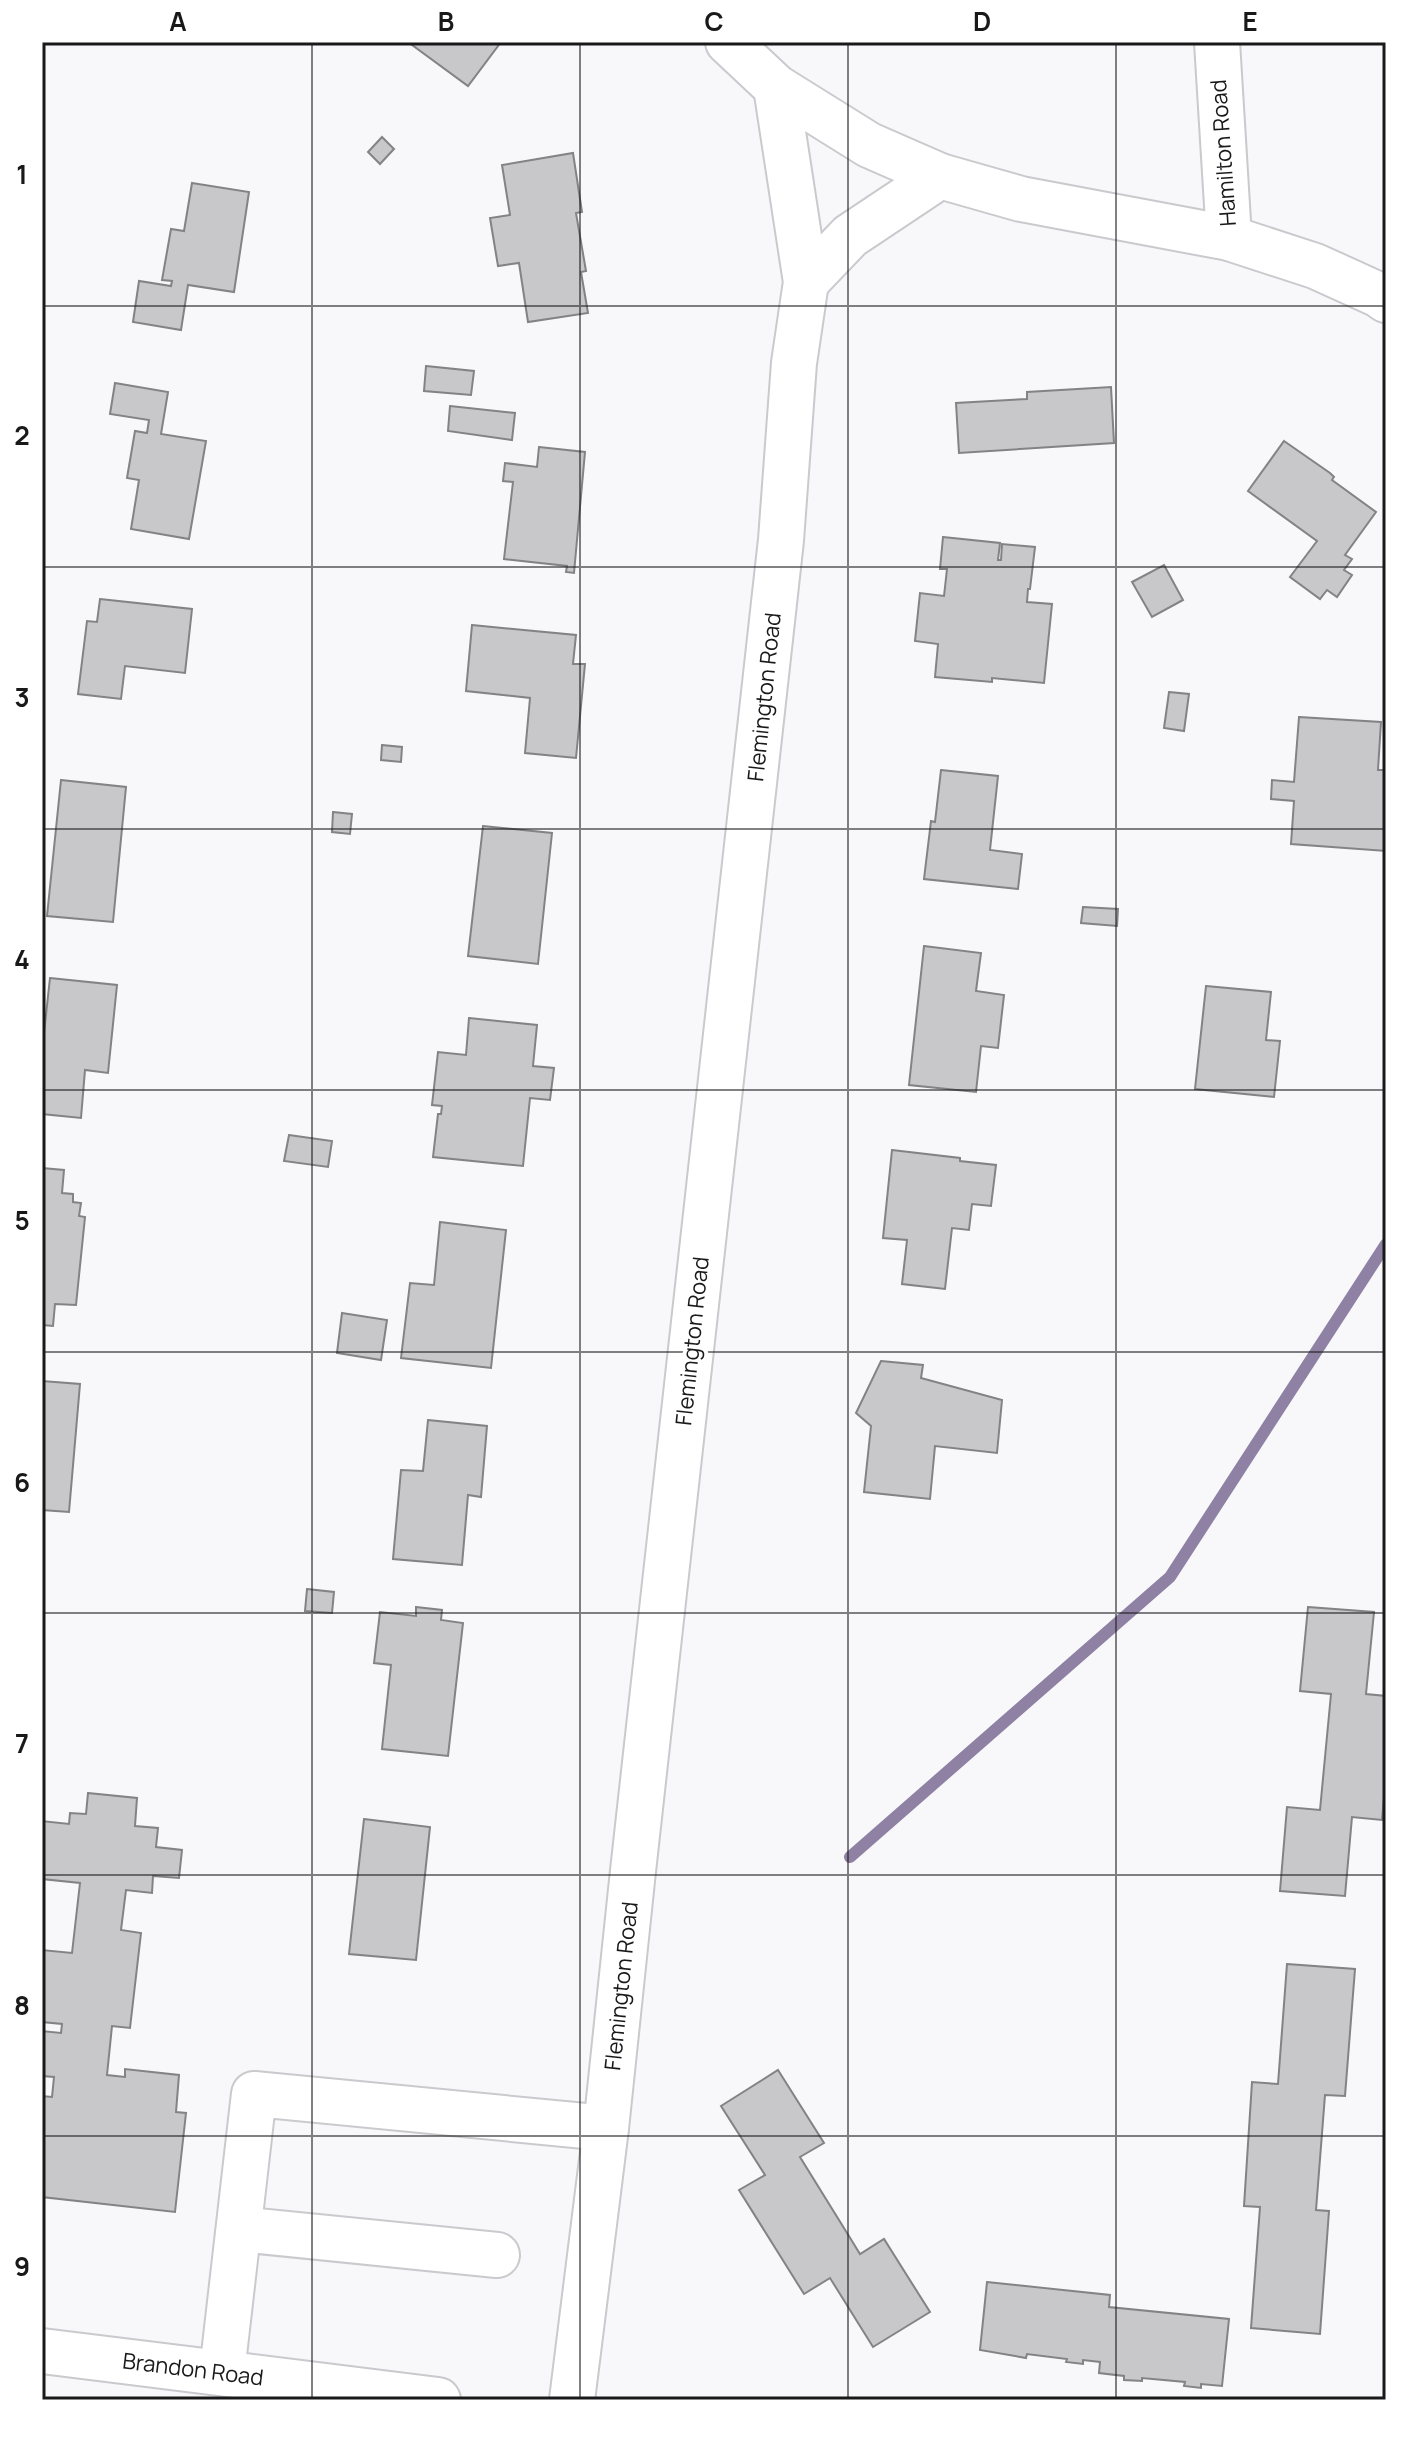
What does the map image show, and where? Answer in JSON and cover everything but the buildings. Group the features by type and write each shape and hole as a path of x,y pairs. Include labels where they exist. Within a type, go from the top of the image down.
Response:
{"street":[{"path":"728,42 776,87 869,145 940,176 1021,199 1229,238"},
{"name":"Hamilton Road","path":"1217,42 1229,238 1315,266 1386,300"},
{"name":"Flemington Road","path":"572,2400 606,2128 778,571 794,363 806,282 776,87"},
{"path":"806,282 850,236 940,176"},
{"path":"222,2372 254,2094 606,2128"},
{"path":"239,2229 497,2255"},
{"name":"Brandon Road","path":"42,2351 438,2400"}],"waterway":[{"path":"850,1857 1170,1577 1386,1244"}]}
